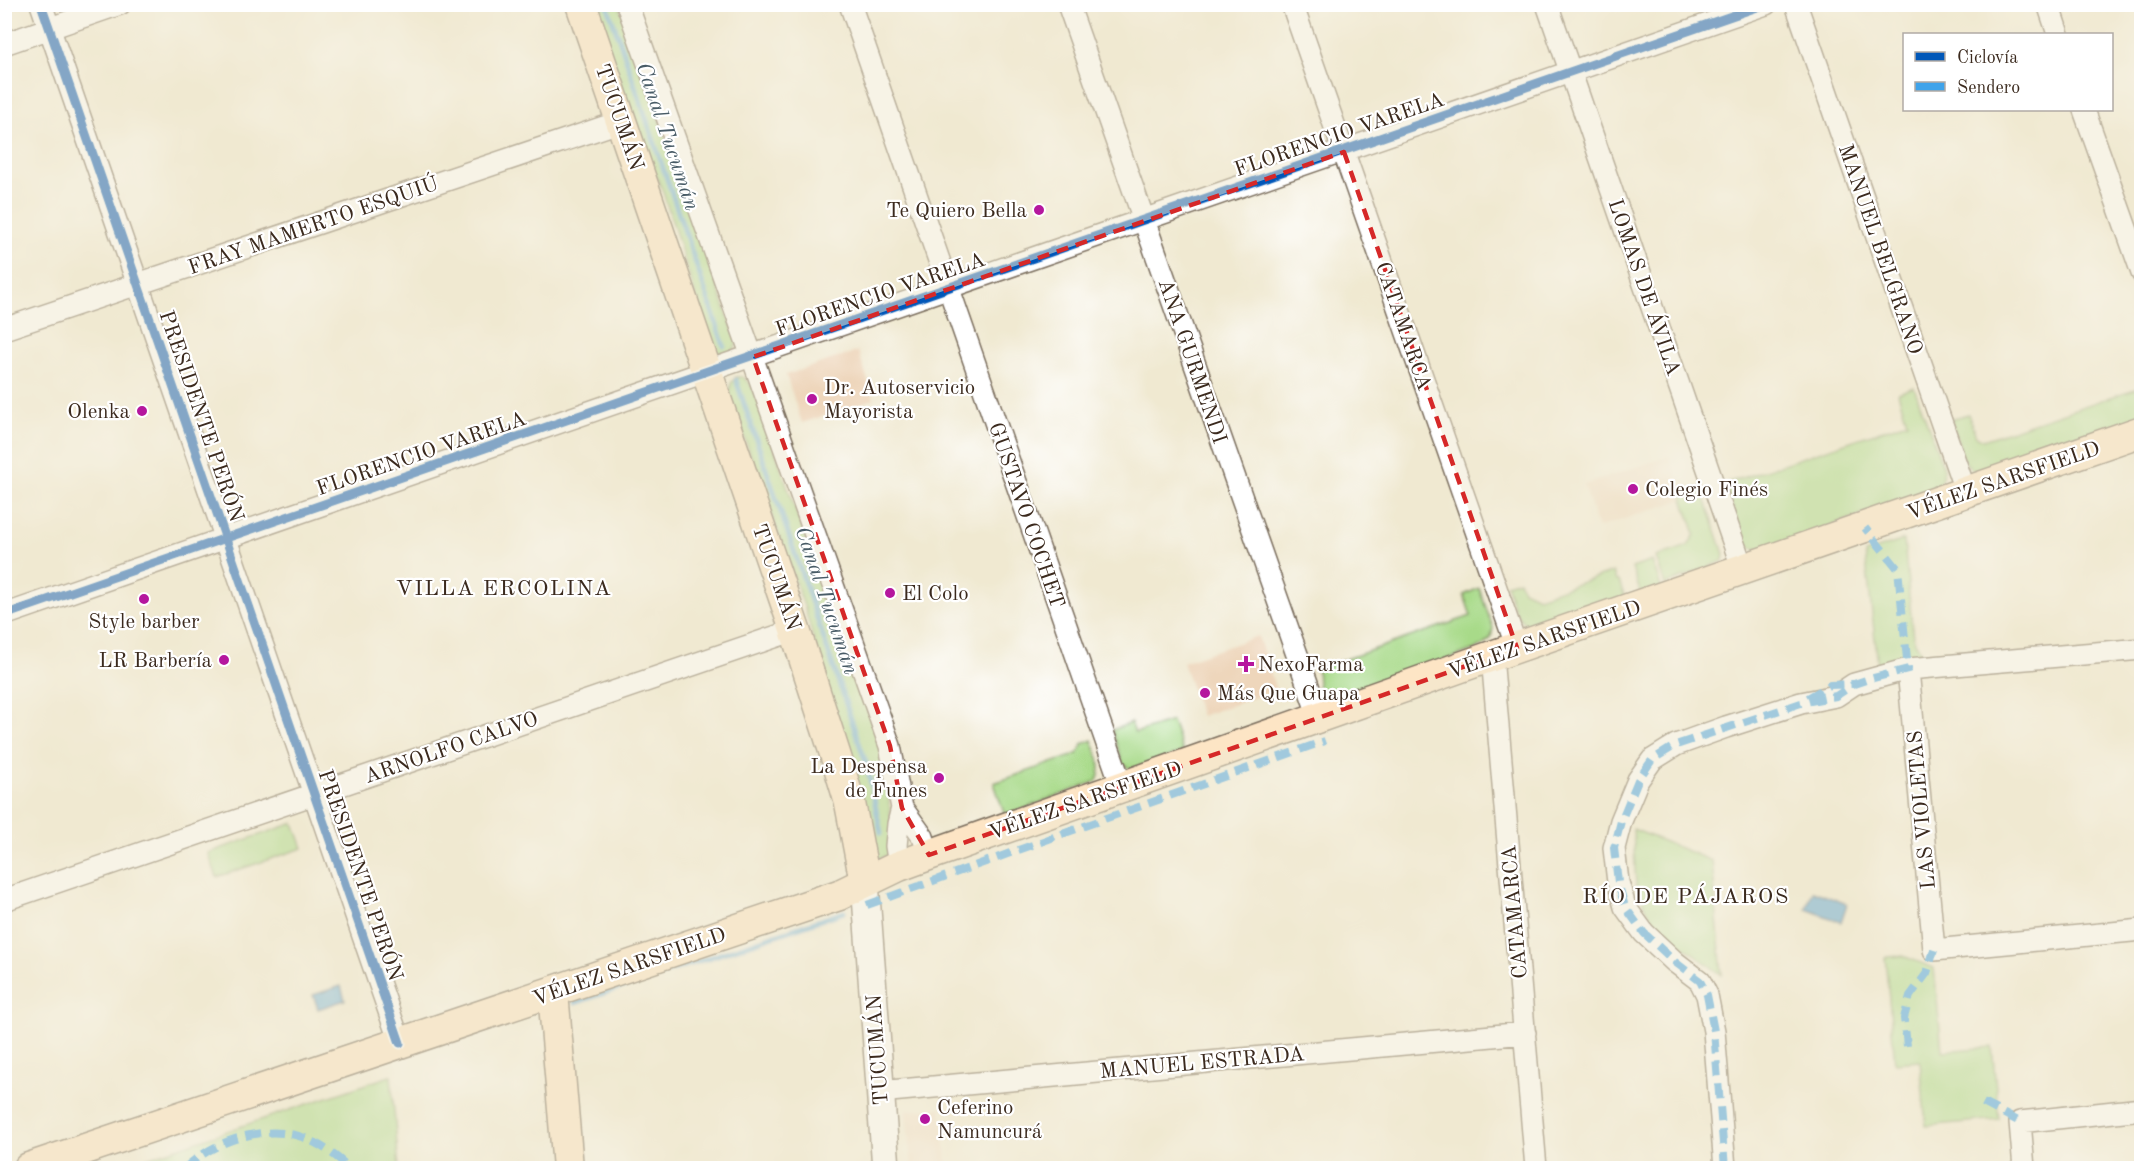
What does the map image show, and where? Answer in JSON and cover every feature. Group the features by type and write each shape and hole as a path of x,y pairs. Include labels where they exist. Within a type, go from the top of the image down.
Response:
{"main road":[{"name":"TUCUMÁN","path":"581,4 795,630 850,803 865,882"},
{"name":"VÉLEZ SARSFIELD","path":"29,1168 839,895 899,866 929,855 1504,652 2142,431"},
{"path":"553,992 568,1168"}],"street":[{"name":"PRESIDENTE PERÓN","path":"40,4 400,1043"},
{"path":"4,44 120,4"},
{"name":"TUCUMÁN","path":"627,4 890,747 902,808 923,837 929,855"},
{"name":"GUSTAVO COCHET","path":"850,4 1122,787"},
{"name":"ANA GURMENDI","path":"1068,4 1319,717"},
{"name":"CATAMARCA","path":"1292,4 1344,152 1504,652 1525,1033 1536,1168"},
{"name":"LOMAS DE ÁVILA","path":"1547,4 1743,570"},
{"name":"FLORENCIO VARELA","path":"4,615 226,540 1766,4"},
{"name":"MANUEL BELGRANO","path":"1796,4 1965,493"},
{"path":"2048,4 2058,33"},
{"path":"2084,111 2142,273"},
{"name":"FRAY MAMERTO ESQUIÚ","path":"4,329 622,121"},
{"name":"ARNOLFO CALVO","path":"4,900 795,630"},
{"path":"1725,1168 1714,1030 1707,995 1700,981 1675,962 1644,933 1625,907 1618,882 1614,848 1621,821 1638,780 1652,760 1676,745 1801,703 1836,696 1854,684 1908,669 2142,649"},
{"name":"LAS VIOLETAS","path":"1908,669 1934,950 2142,930"},
{"name":"TUCUMÁN","path":"899,866 896,846 902,808"},
{"name":"TUCUMÁN","path":"865,882 886,1168"},
{"name":"MANUEL ESTRADA","path":"879,1092 1525,1033"},
{"path":"2024,1168 2020,1122 2142,1109"}],"highlighted area":[{"path":"1344,152 1517,648 929,855 902,808 890,746 753,357"}],"shaded area":[{"path":"858,351 874,399 802,423 786,375"},
{"name":"Colegio Finés","path":"1669,456 1684,499 1598,528 1584,485"},
{"path":"1258,636 1276,690 1201,716 1183,662"},
{"path":"941,1108 947,1164 912,1167 906,1111"}],"green space":[{"path":"592,5 619,5 737,342 732,357 722,357 715,352 708,335 662,189 634,126"},
{"path":"736,377 743,377 756,395 855,683 873,723 884,757 893,837 892,853 879,859 873,857 805,609 729,394 731,383"},
{"path":"2141,379 2141,415 1986,471 1973,470 1964,461 1951,419 1968,414 1976,436 1983,440 2138,388"},
{"path":"1914,387 1944,469 1941,481 1936,488 1770,548 1755,549 1746,546 1724,484 1907,422 1898,393"},
{"path":"1701,487 1724,554 1723,561 1665,585 1656,557 1688,546 1695,534 1681,493"},
{"path":"1904,540 1913,638 1926,662 1878,665 1865,553"},
{"path":"1652,561 1661,587 1641,594 1632,568"},
{"path":"1613,572 1625,598 1534,629 1527,626 1518,616 1506,584 1519,580 1523,590 1538,597"},
{"path":"1479,588 1493,628 1491,638 1481,647 1336,699 1324,696 1319,690 1317,669 1471,616 1464,595"},
{"path":"1172,721 1183,752 1130,769 1123,764 1112,730 1131,723 1135,733"},
{"path":"1092,740 1100,766 1097,781 1005,816 994,783 1078,754 1082,744"},
{"path":"294,823 303,848 217,877 208,853"},
{"path":"1633,829 1712,861 1722,975 1654,924 1636,886"},
{"path":"1903,956 1934,968 1942,1051 1992,1047 1999,1119 1926,1126 1920,1061 1895,1063 1885,957"},
{"path":"390,1076 399,1168 118,1168"}],"water":[{"path":"1813,891 1847,904 1841,922 1806,909"},
{"path":"341,986 345,1000 318,1009 313,995"}],"waterway":[{"name":"Canal Tucumán","path":"607,4 724,346"},
{"name":"Canal Tucumán","path":"736,380 867,766 881,833"},
{"path":"575,1003 844,912"}],"marked path":[{"path":"1725,1168 1714,1031 1707,995 1700,981 1675,962 1644,933 1625,907 1618,882 1614,848 1621,821 1638,780 1652,760 1676,745 1801,703 1836,696 1854,684 1908,669 1898,569 1865,528"},
{"path":"1808,698 1830,685 1853,684"},
{"path":"867,905 1325,741"},
{"path":"1907,1046 1904,1018 1910,996 1927,973 1934,950"},
{"path":"1983,1103 2020,1122"},
{"path":"185,1168 197,1158 224,1143 255,1134 271,1133 287,1133 302,1137 327,1150 349,1168"}],"cycle path":[{"path":"41,4 400,1043"},
{"path":"4,615 1766,4"}],"place":[{"name":"Te Quiero Bella","path":"1039,210"},
{"name":"Dr. Autoservicio Mayorista","path":"812,399"},
{"name":"Olenka","path":"142,411"},
{"name":"Colegio Finés","path":"1633,489"},
{"name":"El Colo","path":"890,593"},
{"name":"Style barber","path":"144,599"},
{"name":"LR Barbería","path":"224,660"},
{"name":"NexoFarma","path":"1246,664"},
{"name":"Más Que Guapa","path":"1205,693"},
{"name":"La Despensa de Funes","path":"939,778"},
{"name":"Ceferino Namuncurá","path":"925,1119"}],"district":[{"name":"VILLA ERCOLINA","path":"504,587"},
{"name":"RÍO DE PÁJAROS","path":"1686,895"}]}
